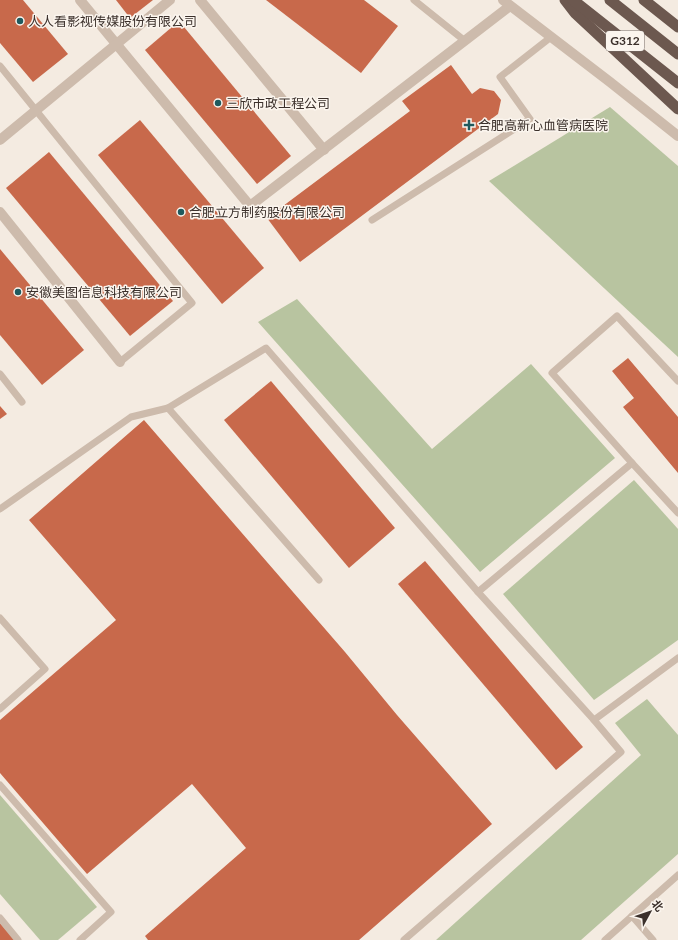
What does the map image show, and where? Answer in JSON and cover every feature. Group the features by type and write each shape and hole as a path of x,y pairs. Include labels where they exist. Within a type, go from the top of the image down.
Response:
{"highway":[{"path":"565,0 575,13 678,109"},
{"name":"G312","path":"572,0 678,83"},
{"path":"610,0 678,54"},
{"path":"644,0 678,27"}],"street":[{"path":"80,0 250,206 465,40 506,3 678,136"},
{"path":"0,140 170,0"},
{"path":"200,0 324,150"},
{"path":"0,212 120,362"}],"lane":[{"path":"414,0 465,40"},
{"path":"372,220 530,120 500,77 551,37"},
{"path":"0,66 192,303 120,362"},
{"path":"678,381 617,316 552,373 678,513"},
{"path":"0,509 131,417 168,408 266,348 478,592 621,752 404,940"},
{"path":"0,374 22,402"},
{"path":"168,408 319,580"},
{"path":"478,592 632,463"},
{"path":"0,618 45,669 0,709"},
{"path":"594,720 678,658"},
{"path":"0,785 111,912 80,940"},
{"path":"605,940 678,875"},
{"path":"632,916 653,940"},
{"path":"0,918 18,940"}],"green space":[{"path":"610,107 678,166 678,357 489,181"},
{"path":"297,299 432,449 531,364 615,458 480,572 258,322"},
{"path":"634,480 678,529 678,640 594,700 503,594"},
{"path":"647,699 678,735 678,854 581,940 436,940 641,755 615,723"},
{"path":"0,795 97,907 58,940 40,940 0,894"}],"building":[{"name":"人人看影视传媒股份有限公司","path":"0,0 23,0 68,54 33,82 0,43"},
{"path":"116,0 153,0 130,18"},
{"path":"266,0 364,0 398,26 361,73"},
{"name":"三欣市政工程公司","path":"179,21 291,156 257,184 145,50"},
{"path":"451,65 472,94 480,88 494,91 501,100 498,114 300,262 267,218 410,111 402,101"},
{"name":"合肥立方制药股份有限公司","path":"140,120 264,268 222,304 98,155"},
{"path":"49,152 173,301 130,336 6,188"},
{"name":"安徽美图信息科技有限公司","path":"0,249 84,350 42,385 0,335"},
{"path":"628,358 678,417 678,473 623,407 634,398 612,371"},
{"path":"271,381 395,528 349,568 224,420"},
{"path":"0,406 7,414 0,419"},
{"path":"144,420 492,824 359,940 148,940 145,936 246,848 192,784 87,874 0,773 0,720 116,620 29,520"},
{"path":"425,561 583,747 556,770 398,584"},
{"path":"0,923 15,940 0,940"}],"place":[{"name":"人人看影视传媒股份有限公司","path":"20,21"},
{"name":"三欣市政工程公司","path":"218,103"},
{"name":"合肥高新心血管病医院","path":"469,125"},
{"name":"合肥立方制药股份有限公司","path":"181,212"},
{"name":"安徽美图信息科技有限公司","path":"18,292"}]}
